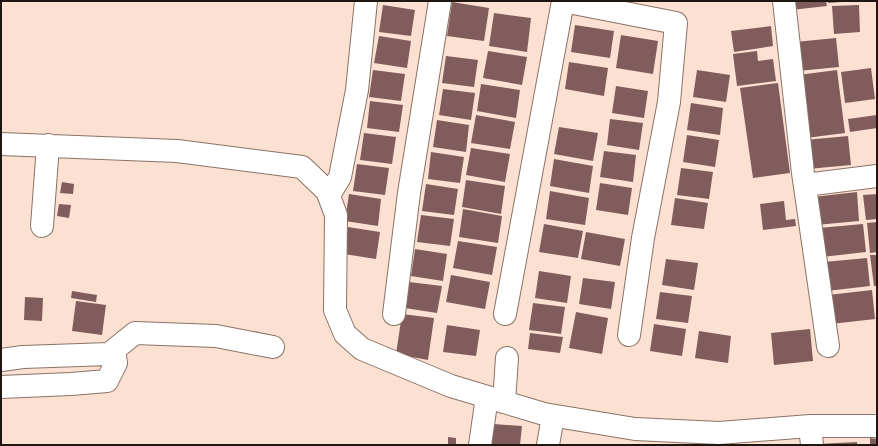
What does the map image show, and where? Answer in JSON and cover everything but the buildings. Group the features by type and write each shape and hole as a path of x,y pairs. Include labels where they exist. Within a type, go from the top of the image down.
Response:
{"street":[{"path":"328,195 340,177 357,90 366,1"},
{"path":"394,314 409,193 440,1"},
{"path":"505,314 563,1 676,23 669,102 643,238 630,335"},
{"path":"784,1 805,185 828,346"},
{"path":"1,144 177,151 302,167 327,191 336,215 335,310 345,334 362,349 451,386 544,414 640,437 719,432 768,437 811,436 877,426"},
{"path":"42,226 48,145"},
{"path":"805,185 877,176"},
{"path":"1,360 23,357 109,354 135,333 216,336 274,348"},
{"path":"1,387 107,381 116,363 114,350"},
{"path":"480,445 507,358"},
{"path":"548,445 553,416"}]}
